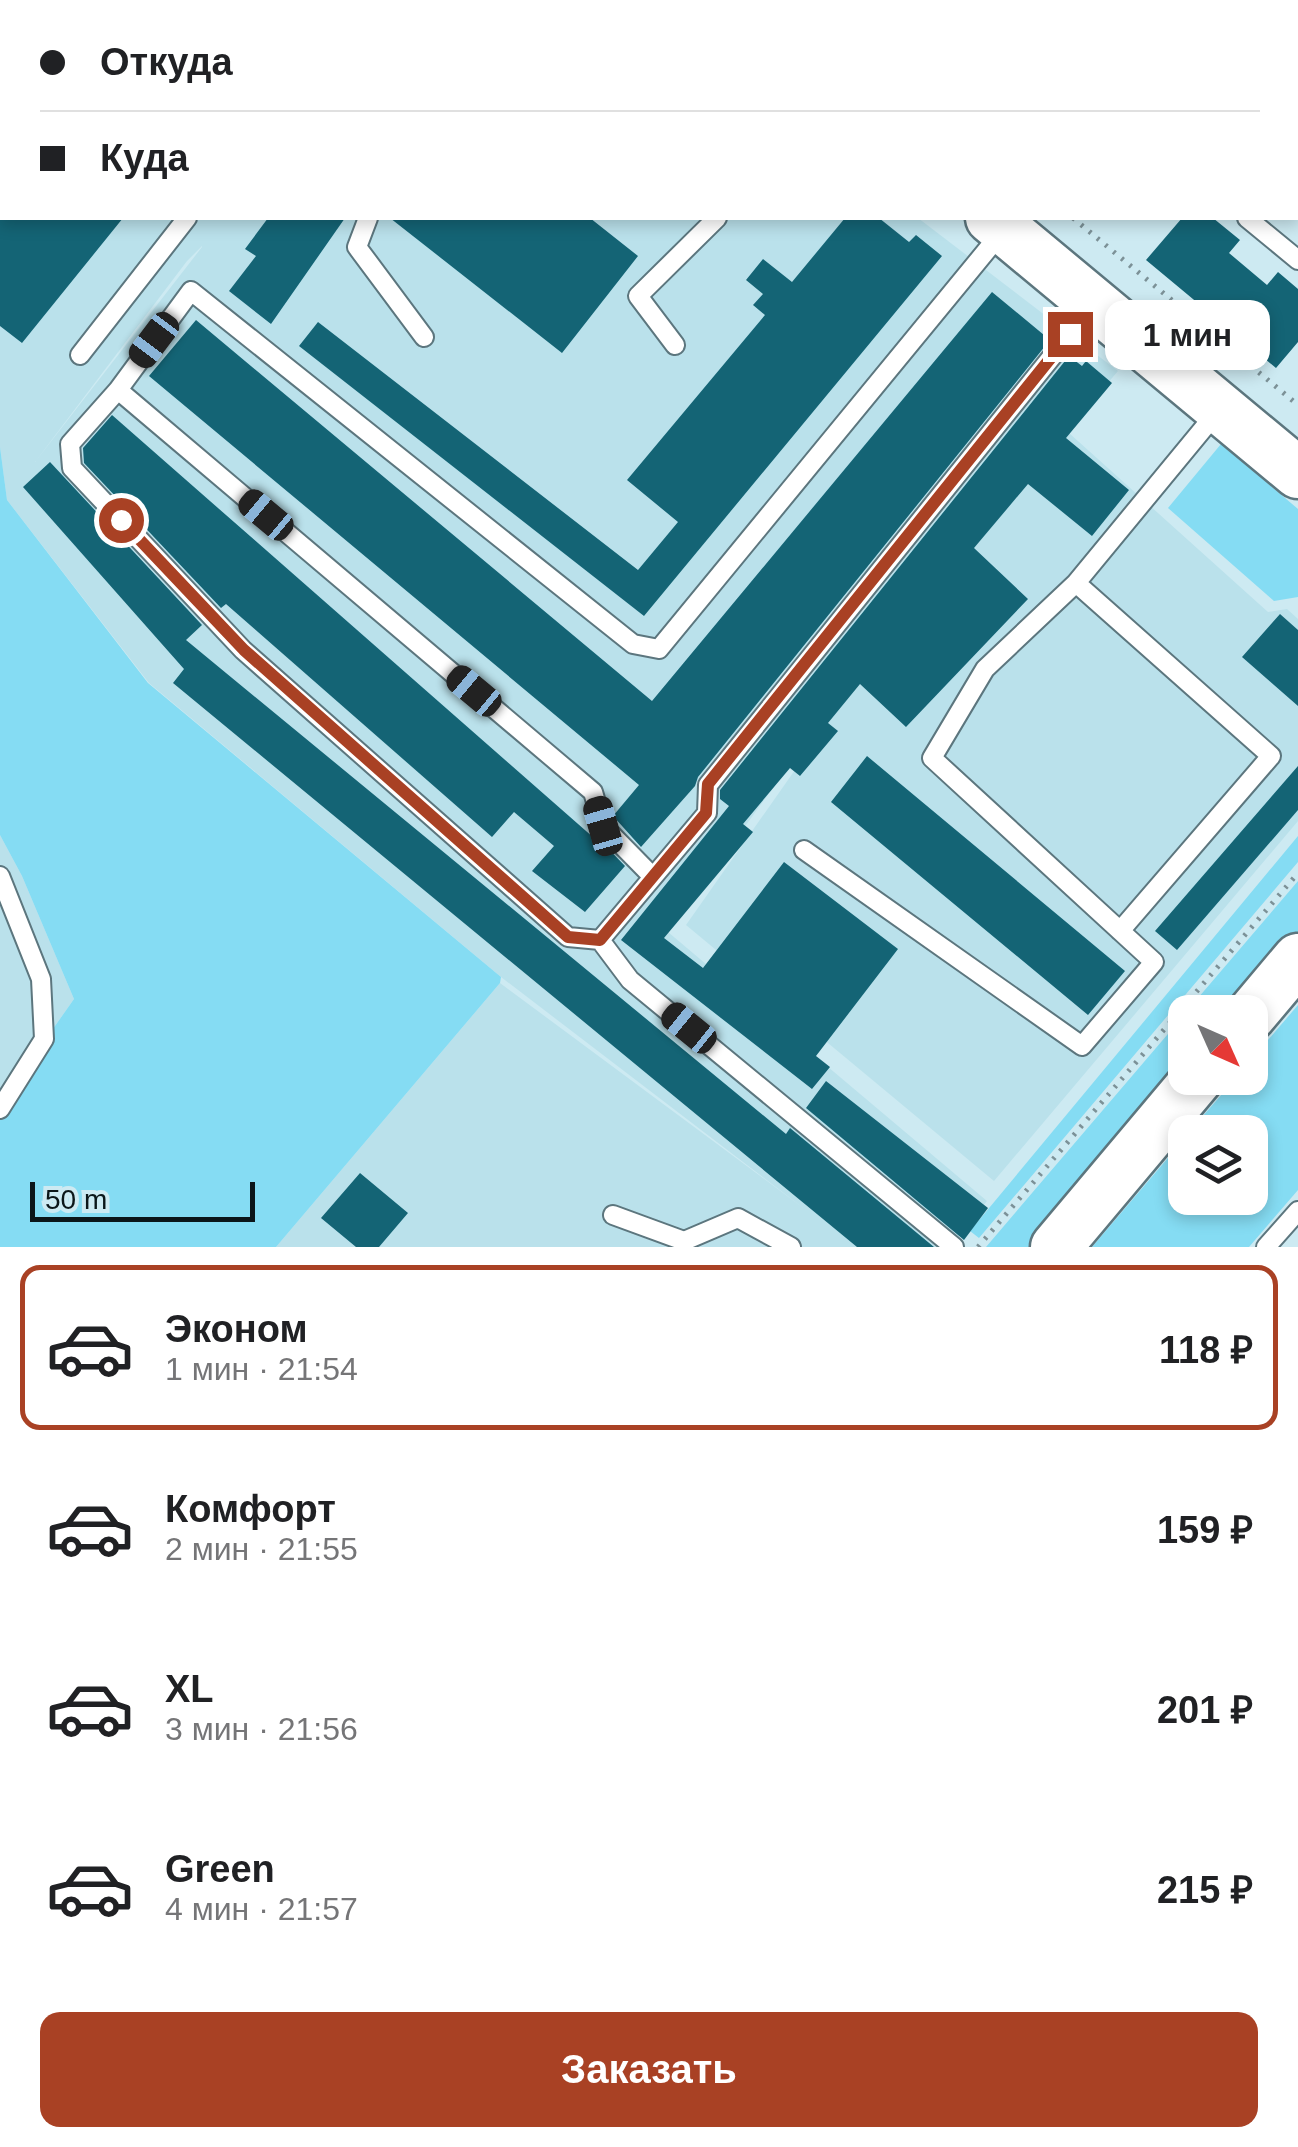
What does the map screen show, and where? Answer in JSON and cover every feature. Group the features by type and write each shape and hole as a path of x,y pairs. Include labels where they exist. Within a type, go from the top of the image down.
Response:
{"main road":[{"path":"998,223 1298,473"},
{"path":"1267,995 1298,958"},
{"path":"1056,1247 1184,1095"}],"lane":[{"path":"80,355 185,220"},
{"path":"367,220 358,247 424,336"},
{"path":"675,345 638,296 715,220"},
{"path":"1249,220 1298,260"},
{"path":"954,1247 630,980 600,940 568,937 244,650 72,468 70,444 118,390 191,291 633,644 659,649 998,223"},
{"path":"600,940 706,813 708,784 1095,304"},
{"path":"118,390 593,792 603,826 653,876"},
{"path":"804,850 1082,1046 1154,962 932,758 985,669 1076,583 1220,408"},
{"path":"1076,583 1271,756 1120,931"},
{"path":"0,876 40,979 44,1038 0,1109"},
{"path":"1266,1247 1298,1211"},
{"path":"613,1215 684,1241 738,1218 791,1247"}],"path":[{"path":"1075,220 1298,405"},
{"path":"978,1247 1298,873"}],"shaded area":[{"path":"0,220 921,220 1118,371 834,704 668,932 987,1201 951,1247 276,1247 500,983 806,1210 501,977 149,683 7,500 0,447","holes":["202,246 35,462 187,261"]},
{"path":"1069,433 1268,612 1287,609 1298,619 1298,821 994,1181 686,925 854,686"},
{"path":"1221,444 1298,509 1298,597 1274,601 1168,508"},
{"path":"0,447 7,500 148,683 501,977 500,983 276,1247 0,1247 0,1104 74,999 22,876 0,835"},
{"path":"0,835 22,876 74,999 0,1104"},
{"path":"1298,836 1298,862 1185,995 1168,995 1168,1015 979,1238 970,1231"},
{"path":"1298,881 1298,933 1245,995 1201,995"},
{"path":"1298,1005 1298,1190 1249,1247 1092,1247 1168,1158 1168,1215 1268,1215 1268,1115 1204,1115 1221,1095 1268,1095 1268,1040"},
{"path":"1168,1034 1168,1088 1035,1247 986,1247"}],"building":[{"path":"0,220 121,220 22,343 0,326"},
{"path":"267,220 344,220 271,324 229,291 256,256 245,249"},
{"path":"393,220 593,220 638,256 562,353"},
{"path":"843,220 882,220 909,242 916,235 942,256 644,616 299,346 318,322 638,570 678,522 627,480 765,315 753,305 763,294 746,280 763,259 792,282"},
{"path":"1180,220 1215,220 1240,240 1229,253 1267,285 1278,272 1298,289 1298,342 1276,368 1146,260"},
{"path":"992,292 1050,340 698,777 695,786 641,847 613,816 639,785 149,376 196,320 652,701"},
{"path":"1069,356 1082,366 1086,361 1112,383 1066,438 1129,490 1092,536 1028,484 974,548 1028,599 906,727 860,684 828,723 838,731 800,776 790,768 743,824 753,832 664,938 703,968 784,862 898,949 816,1056 830,1067 812,1089 621,940 729,806 720,799 720,790"},
{"path":"112,415 596,836 625,866 585,912 532,871 554,846 514,812 492,837 226,604 221,608 84,463 83,448"},
{"path":"50,462 202,625 186,640 786,1134 790,1128 934,1247 857,1247 173,683 184,669 23,487"},
{"path":"1280,614 1298,630 1298,706 1242,657"},
{"path":"867,756 1125,971 1088,1015 831,802"},
{"path":"1298,766 1298,810 1177,950 1155,931"},
{"path":"826,1081 988,1208 964,1240 806,1108"},
{"path":"360,1173 408,1213 379,1247 356,1247 321,1218"}],"route":[{"path":"121,520 244,650 568,937 600,940 706,813 708,784 1070,334"}]}
